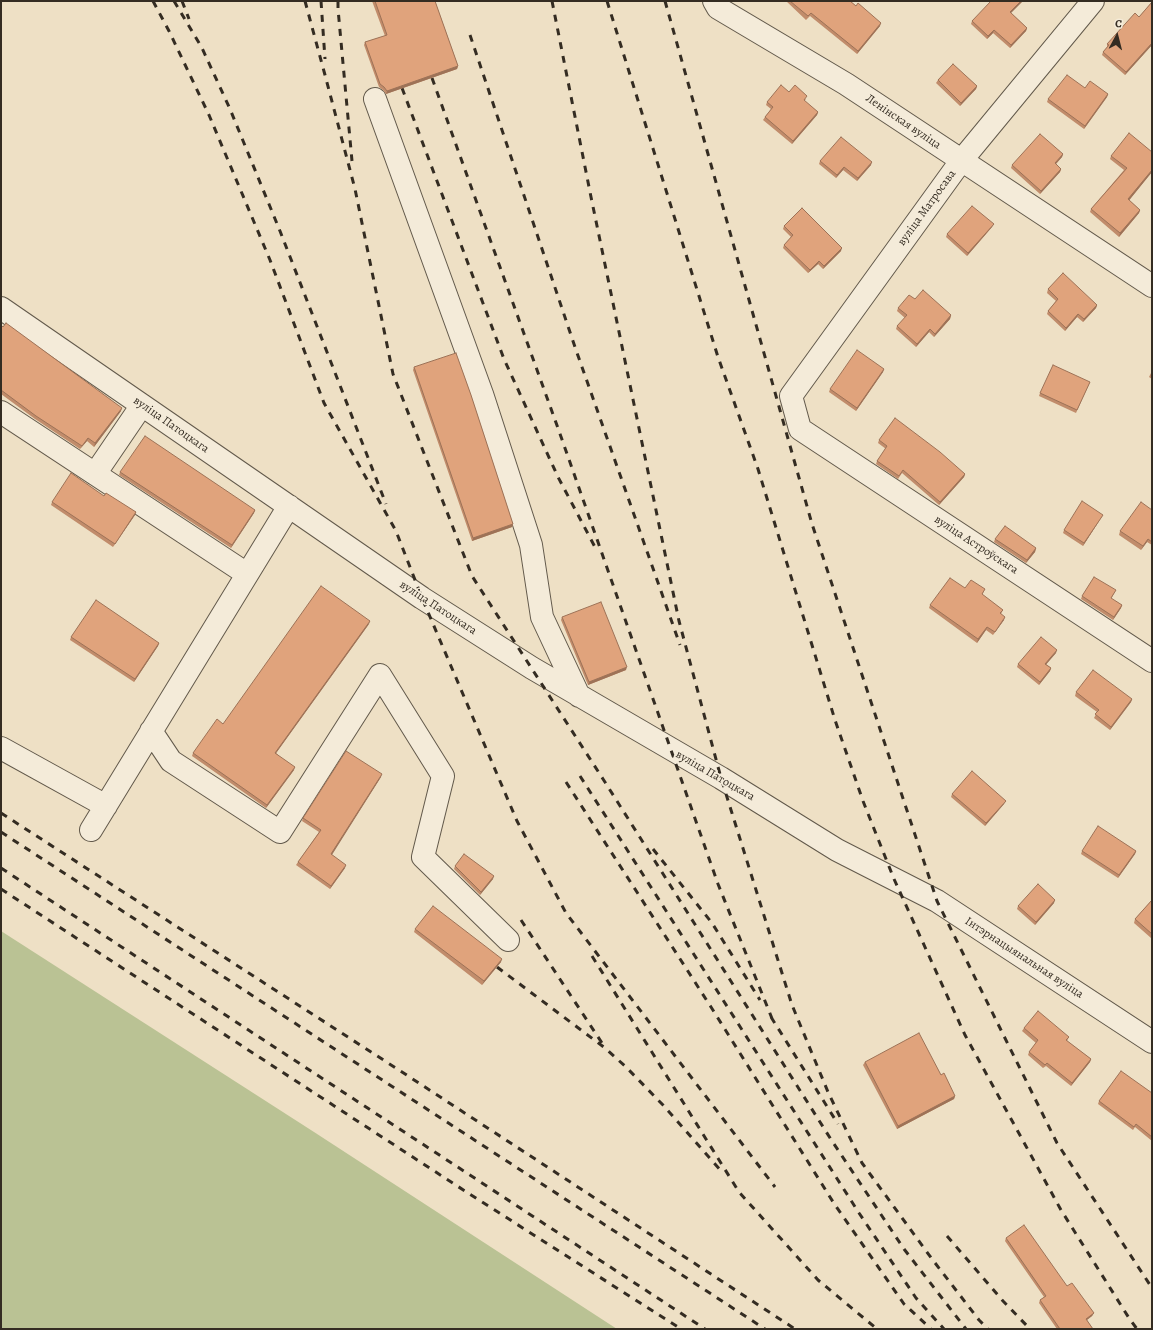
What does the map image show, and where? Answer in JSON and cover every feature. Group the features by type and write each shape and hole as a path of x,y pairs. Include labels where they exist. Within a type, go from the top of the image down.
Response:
{"street":[{"name":"Ленінская вуліца","path":"714,1 718,8 846,84 1152,286"},
{"name":"вуліца Матросава","path":"800,429 791,396 961,161 1093,1"},
{"path":"375,99 482,394 531,545 542,617 579,696"},
{"name":"вуліца Патоцкага","path":"1,308 428,602 532,668 721,778 837,850 894,879"},
{"path":"96,474 142,405"},
{"path":"1,412 247,574"},
{"name":"вуліца Астроўскага","path":"800,429 1152,661"},
{"path":"91,830 289,506"},
{"path":"151,731 171,761 280,832 380,675 443,776 423,857 508,940"},
{"path":"1,748 106,806"},
{"name":"Інтэрнацыянальная вуліца","path":"894,879 937,901 1152,1042"}],"green space":[{"path":"1,931 314,1132 617,1329 1,1329"}],"building":[{"path":"375,1 435,1 458,66 387,91 380,84 365,42 387,35"},
{"path":"790,1 850,1 856,6 858,3 881,23 858,51 811,13 808,16"},
{"path":"991,1 1021,1 1010,12 1027,28 1011,45 994,30 988,36 972,21"},
{"path":"1152,2 1152,43 1126,72 1103,52 1109,45 1107,44 1135,13 1139,17"},
{"path":"953,64 977,86 961,103 938,80"},
{"path":"1067,75 1085,88 1090,81 1108,94 1085,126 1048,99"},
{"path":"781,85 789,92 795,85 807,96 804,100 818,112 793,141 765,117 773,107 767,102"},
{"path":"1129,133 1152,152 1152,170 1128,199 1140,210 1120,233 1091,209 1127,168 1111,156"},
{"path":"1040,134 1063,154 1055,163 1061,169 1041,191 1012,165"},
{"path":"841,137 872,162 858,178 844,167 837,175 820,161"},
{"path":"972,206 994,224 968,253 947,234"},
{"path":"802,208 842,248 824,266 819,261 810,270 784,245 793,235 784,226"},
{"path":"1063,273 1097,305 1084,319 1078,314 1066,328 1048,311 1058,299 1048,289"},
{"path":"923,290 951,315 935,334 930,329 917,344 897,326 907,315 898,308 909,295 915,299"},
{"path":"6,323 122,408 95,443 88,438 82,446 36,416 1,390 1,325 3,327"},
{"path":"857,350 884,369 857,408 830,389"},
{"path":"456,353 513,524 473,538 414,367"},
{"path":"1053,365 1090,382 1077,410 1040,393"},
{"path":"895,418 940,452 965,474 940,502 903,470 899,476 877,461 887,446 879,440"},
{"path":"145,436 255,510 232,545 120,472"},
{"path":"71,473 104,496 106,493 136,512 115,544 52,502"},
{"path":"1082,501 1103,515 1084,543 1064,530"},
{"path":"1141,502 1152,510 1152,542 1148,539 1143,546 1120,531"},
{"path":"1005,526 1036,548 1027,560 995,539"},
{"path":"1094,577 1116,590 1111,598 1122,605 1114,617 1082,596"},
{"path":"950,578 965,588 971,580 985,589 982,594 1003,610 1000,613 1005,617 995,632 987,627 978,639 930,605"},
{"path":"321,586 370,621 275,753 295,767 267,805 193,753 217,719 223,724"},
{"path":"96,600 159,643 135,679 71,637"},
{"path":"601,602 627,667 589,682 562,617"},
{"path":"1041,637 1057,650 1045,664 1051,668 1040,682 1018,664"},
{"path":"1093,670 1132,699 1111,727 1095,714 1099,710 1076,692"},
{"path":"346,751 382,774 331,854 346,865 331,886 298,862 321,830 303,818"},
{"path":"972,771 1006,801 986,823 952,794"},
{"path":"1098,826 1136,851 1119,875 1082,851"},
{"path":"464,854 494,876 481,892 455,866"},
{"path":"1038,884 1055,900 1036,922 1018,906"},
{"path":"1152,900 1152,934 1135,919"},
{"path":"433,906 502,959 484,981 415,929"},
{"path":"1038,1011 1069,1037 1066,1040 1091,1059 1072,1083 1047,1063 1045,1065 1029,1052 1038,1040 1024,1028"},
{"path":"919,1033 941,1075 944,1073 955,1096 898,1126 865,1062"},
{"path":"1121,1071 1152,1093 1152,1137 1136,1124 1134,1127 1099,1101"},
{"path":"1024,1225 1067,1286 1072,1283 1094,1313 1086,1319 1093,1329 1060,1329 1040,1300 1046,1296 1006,1238"}],"railway":[{"path":"153,1 209,115 270,260 324,403 396,531 422,598 517,821 566,913 775,1187"},
{"path":"174,1 202,48 230,109 280,231 386,504"},
{"path":"182,1 189,19"},
{"path":"305,1 355,189 393,374 472,576 603,779 832,1141 904,1249 966,1329"},
{"path":"321,1 325,59"},
{"path":"338,1 352,161"},
{"path":"552,1 679,621 721,778 792,1005 828,1092 862,1163 932,1259 979,1320 988,1329"},
{"path":"607,1 718,357 758,469 835,720 863,801 894,879 965,1035 1061,1210 1137,1329"},
{"path":"665,1 812,524 937,901 1057,1143 1152,1288"},
{"path":"470,35 576,350 680,645"},
{"path":"432,78 559,431 718,884 773,1021"},
{"path":"402,88 504,359 558,477 596,549"},
{"path":"580,776 859,1213 916,1298 944,1329"},
{"path":"566,782 711,1007 835,1205 904,1304 931,1329"},
{"path":"1,813 402,1072 795,1329"},
{"path":"1,832 765,1329"},
{"path":"653,849 712,923 760,1000"},
{"path":"1,868 705,1329"},
{"path":"1,889 468,1193 681,1329"},
{"path":"521,920 602,1043"},
{"path":"592,956 739,1192 818,1280 877,1329"},
{"path":"497,967 605,1048 626,1067 663,1105 722,1172"},
{"path":"771,1017 838,1124"},
{"path":"947,1236 1003,1301 1030,1329"}]}
